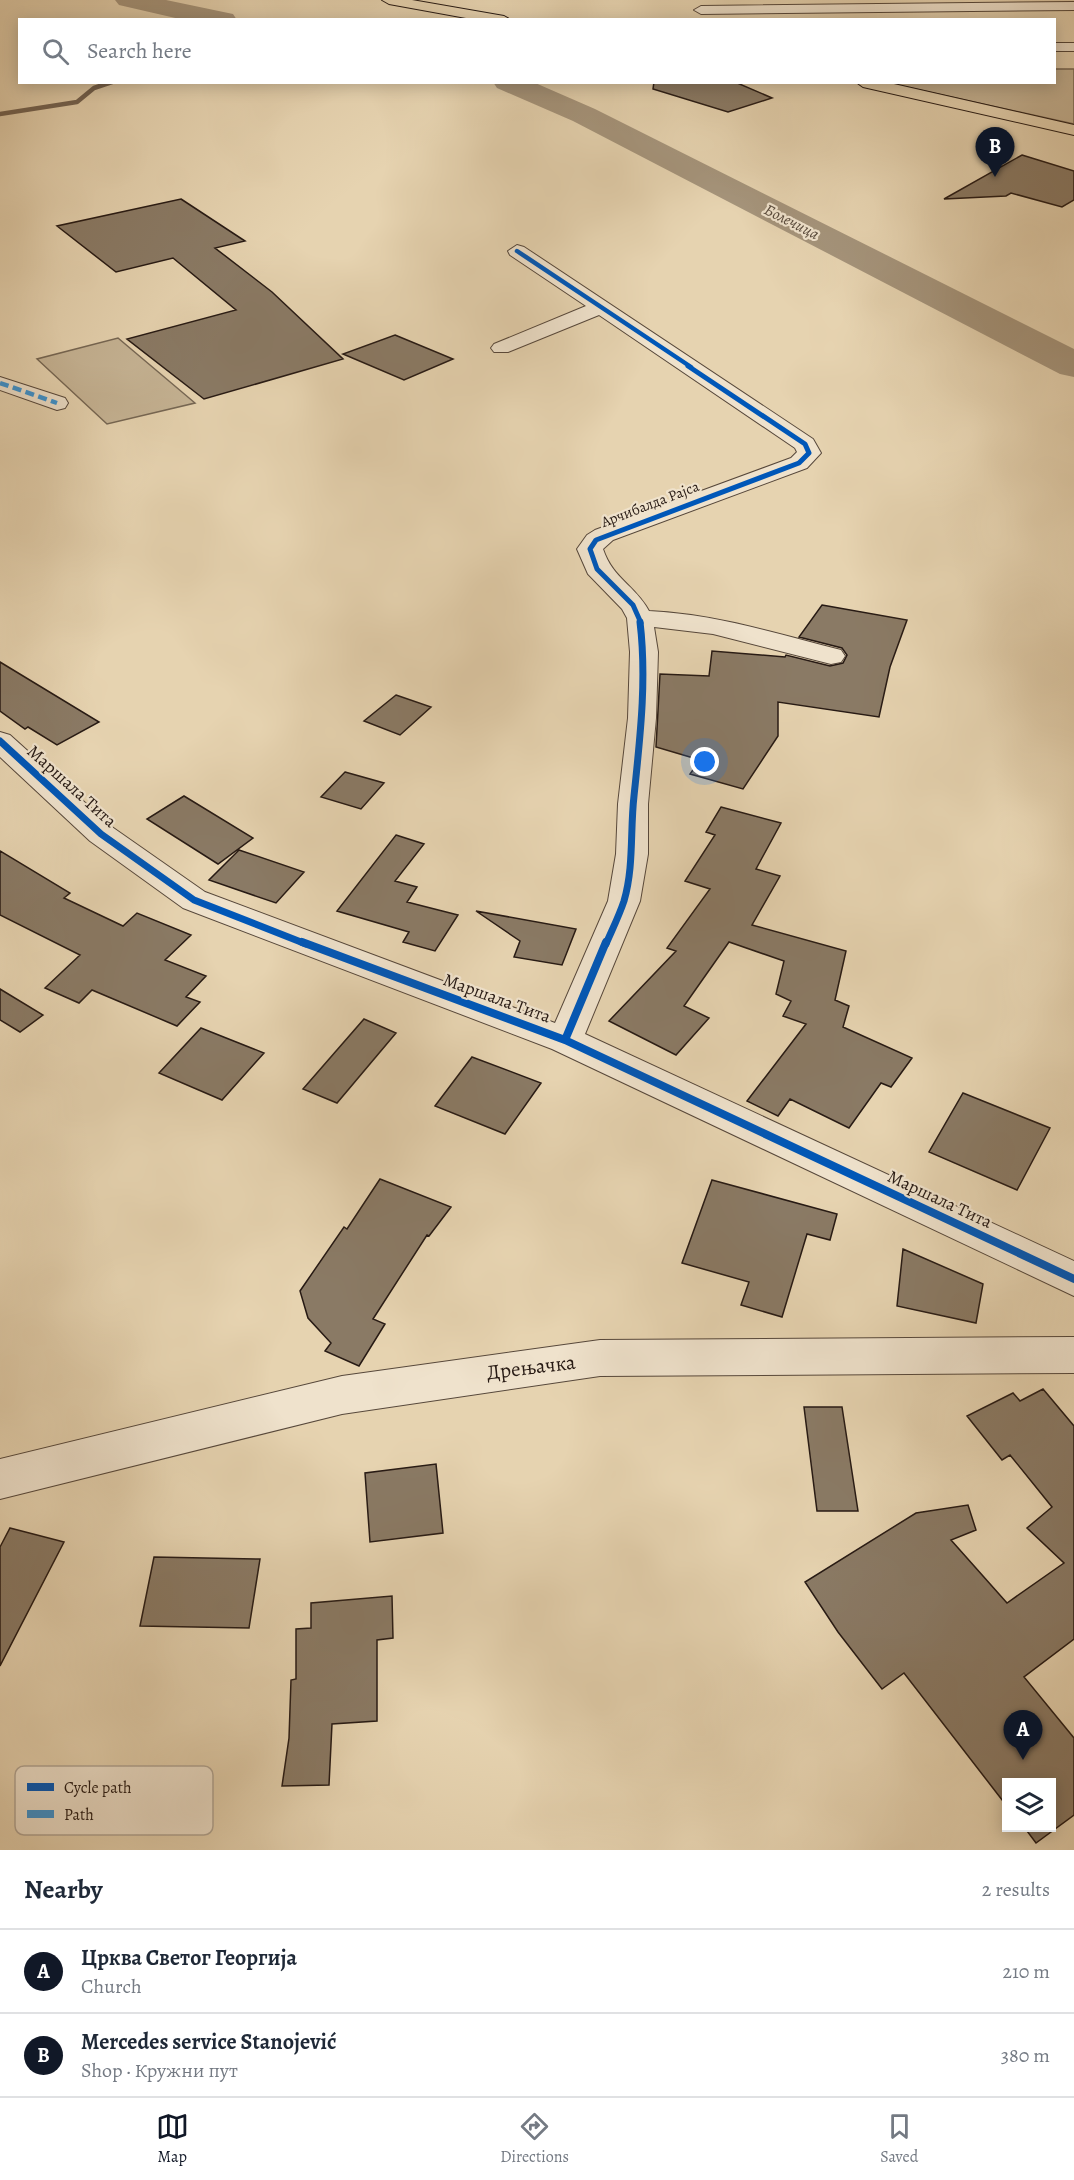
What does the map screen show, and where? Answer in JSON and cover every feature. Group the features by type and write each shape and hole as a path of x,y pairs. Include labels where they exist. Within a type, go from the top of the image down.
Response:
{"main road":[{"path":"388,0 492,18"},
{"path":"872,84 1074,130"}],"street":[{"path":"706,10 1074,6"},
{"path":"1056,33 1074,33"},
{"path":"1056,47 1074,47"},
{"name":"Арчибалда Рајса","path":"517,251 598,308 805,444 809,453 799,463 596,540 590,549 597,569 633,605 640,618"},
{"path":"501,348 598,308"},
{"path":"0,383 57,403"},
{"path":"565,1040 624,902 632,854 633,804 642,718 644,652 640,618 672,618 711,624 831,656"},
{"name":"Маршала Тита","path":"0,741 101,834 194,900 565,1040 1074,1279"},
{"name":"Дрењачка","path":"0,1479 342,1395 474,1374 600,1358 1074,1355"}],"shaded area":[{"path":"1056,69 1074,69 1074,124 893,84 1056,84"},
{"path":"118,338 195,403 107,424 37,359"}],"building":[{"path":"654,84 740,84 772,98 728,112 653,89"},
{"path":"1022,155 1074,171 1074,200 1062,207 1011,193 1006,196 944,199"},
{"path":"181,199 245,241 215,248 272,292 343,359 204,399 127,339 236,310 173,258 116,272 57,226"},
{"path":"395,335 453,359 404,380 343,354"},
{"path":"822,605 907,620 890,667 879,717 778,702 778,736 743,789 690,774 700,760 656,747 660,674 709,676 712,651 785,657 786,655 830,666 843,663 847,655 842,648 799,637"},
{"path":"0,662 99,722 57,745 28,727 25,729 0,711"},
{"path":"396,695 431,707 400,735 364,721"},
{"path":"345,772 384,783 361,809 321,797"},
{"path":"184,796 253,838 218,864 147,819"},
{"path":"721,807 781,823 756,869 780,876 752,925 846,951 835,1000 849,1006 843,1027 912,1058 891,1087 881,1083 849,1128 790,1099 778,1116 747,1101 806,1024 783,1016 791,1001 776,994 784,961 729,942 684,1006 709,1018 676,1055 609,1021 676,951 667,948 710,889 685,881 715,835 706,832"},
{"path":"396,835 424,844 395,881 417,887 407,902 458,915 435,951 403,942 409,932 337,911"},
{"path":"239,850 304,872 276,903 209,880"},
{"path":"0,851 70,893 64,898 123,926 137,913 191,935 165,960 206,976 186,997 200,1002 177,1026 92,990 79,1003 45,988 80,955 0,915"},
{"path":"476,911 576,929 562,965 514,957 520,941"},
{"path":"0,989 43,1015 20,1032 0,1020"},
{"path":"364,1019 396,1033 337,1103 303,1089"},
{"path":"201,1028 264,1053 222,1100 159,1073"},
{"path":"472,1057 541,1083 505,1134 435,1106"},
{"path":"963,1093 1050,1128 1017,1190 929,1152"},
{"path":"380,1179 451,1207 429,1236 427,1235 373,1319 385,1324 359,1366 325,1351 331,1343 308,1318 300,1291 344,1227 347,1229"},
{"path":"712,1180 837,1214 830,1240 807,1234 782,1317 741,1305 749,1282 682,1263"},
{"path":"903,1249 983,1284 976,1323 897,1306"},
{"path":"1043,1389 1074,1426 1074,1639 1024,1677 1074,1738 1074,1815 1056,1828 1056,1778 1002,1778 1002,1800 904,1673 882,1689 838,1632 805,1582 916,1513 968,1505 976,1530 951,1540 1007,1603 1064,1563 1027,1528 1052,1507 1010,1455 1002,1460 967,1416 1013,1393 1020,1401"},
{"path":"804,1407 842,1407 858,1511 817,1511"},
{"path":"436,1464 443,1533 370,1542 365,1473"},
{"path":"10,1528 64,1542 0,1666 0,1547"},
{"path":"154,1557 260,1559 249,1628 140,1626"},
{"path":"392,1596 393,1638 377,1640 377,1721 332,1724 329,1785 282,1786 289,1738 291,1680 296,1679 296,1629 311,1628 311,1603"},
{"path":"1028,1832 1051,1832 1036,1843"}],"waterway":[{"name":"Болечица","path":"128,0 214,18"},
{"path":"0,114 77,102 94,88 106,84"},
{"name":"Болечица","path":"512,84 584,115 1074,365"}],"marked path":[{"path":"0,383 57,403"}],"cycle path":[{"path":"517,251 805,444 809,453 799,463 604,535 596,540 590,549 597,569 633,605 640,618 644,652 642,718 633,804 632,854 624,901 565,1040"},
{"path":"0,741 101,834 194,900 565,1040 1074,1279"}],"place":[{"name":"Mercedes service Stanojević","path":"995,177"},
{"name":"Црква Светог Георгија","path":"1023,1760"}]}
